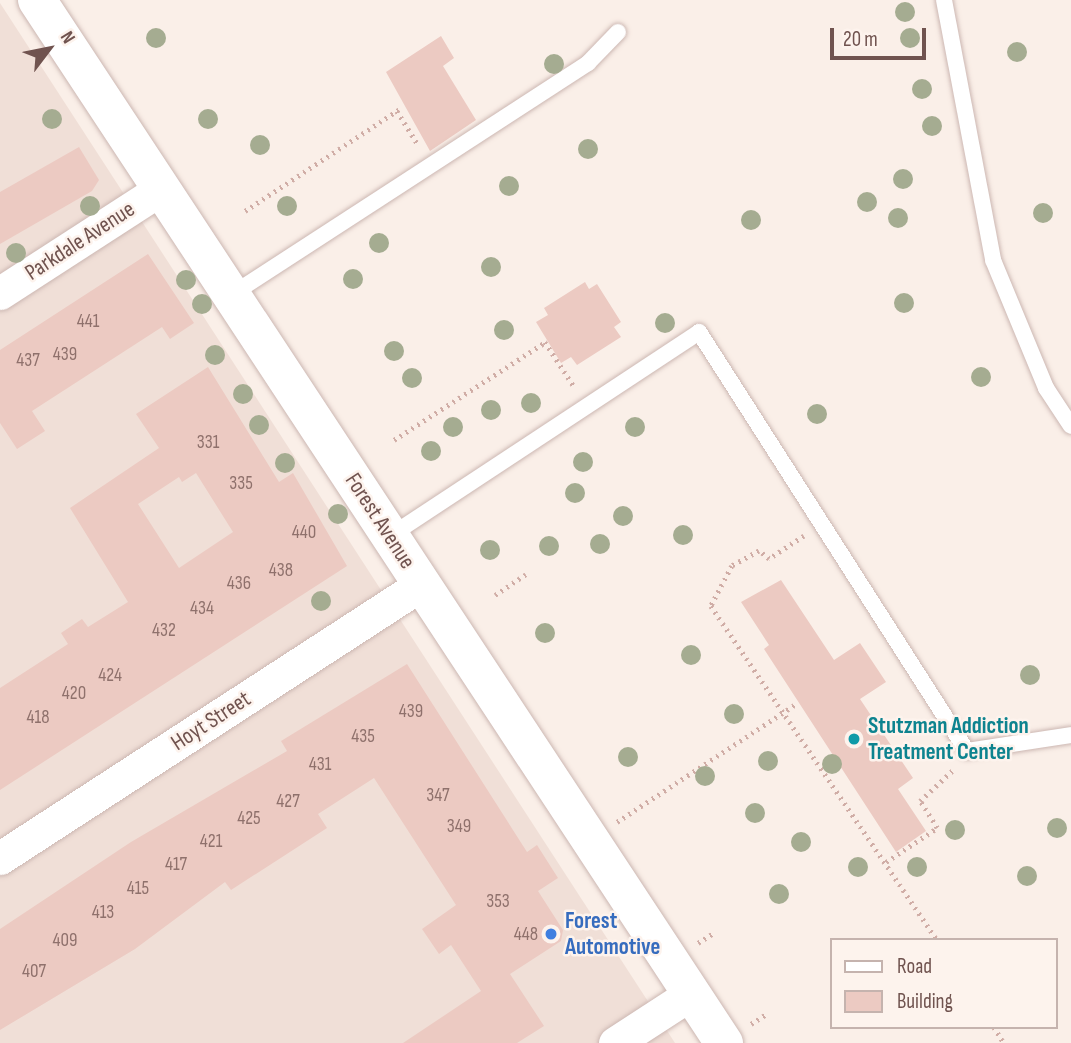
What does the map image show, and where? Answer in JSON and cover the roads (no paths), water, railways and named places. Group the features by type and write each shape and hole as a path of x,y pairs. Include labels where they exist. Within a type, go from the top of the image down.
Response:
{"street":[{"name":"Forest Avenue","path":"37,0 692,993 734,1036"},
{"name":"Parkdale Avenue","path":"0,293 161,189"},
{"name":"Hoyt Street","path":"0,858 422,584"},
{"path":"615,1043 692,993"}],"lane":[{"path":"944,0 993,260 1046,388 1071,426"},
{"path":"231,295 588,64 618,32"},
{"path":"390,536 699,332 967,751 1071,735"}],"place":[{"name":"Stutzman Addiction Treatment Center","path":"854,739"},
{"name":"Forest Automotive","path":"551,934"}]}
